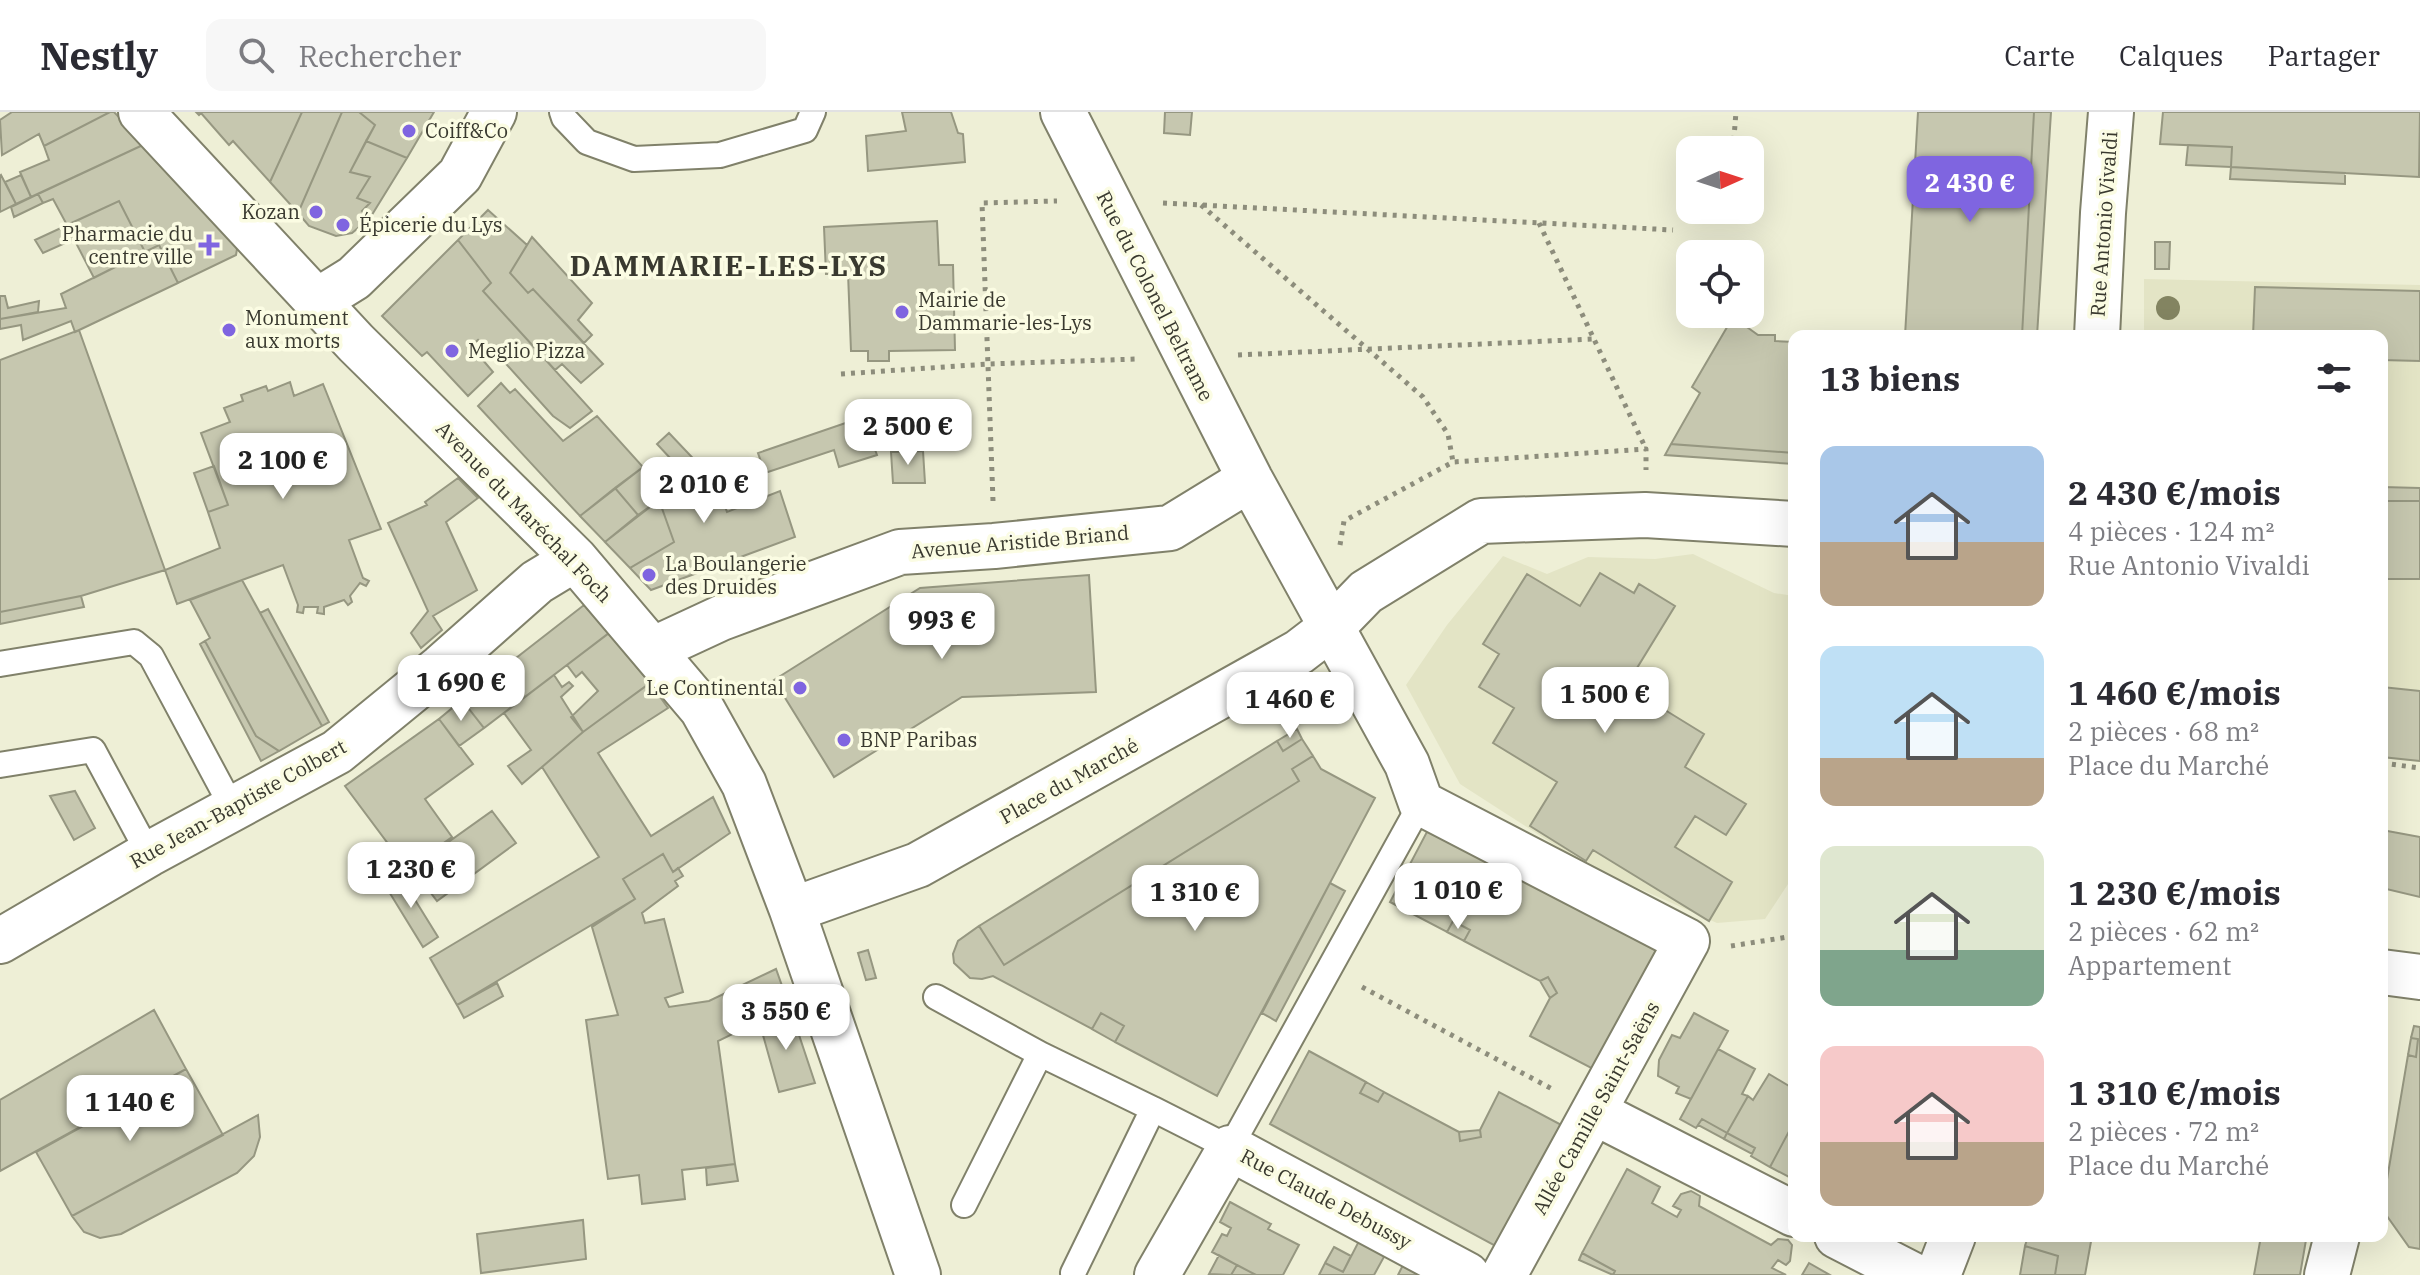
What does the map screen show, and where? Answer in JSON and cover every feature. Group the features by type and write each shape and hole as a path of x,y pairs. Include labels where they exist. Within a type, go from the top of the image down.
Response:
{"street":[{"name":"Avenue du Maréchal Foch","path":"141,112 317,301 575,559 702,709 744,784 792,910 918,1275"},
{"path":"317,301 354,278 460,175 494,112"},
{"name":"Rue du Colonel Beltrame","path":"1063,112 1250,479 1407,764 1421,803"},
{"name":"Rue Antonio Vivaldi","path":"2097,330 2111,112"},
{"name":"Avenue Aristide Briand","path":"652,650 721,618 900,552 1170,528 1250,479"},
{"path":"1333,626 1366,592 1481,521 1645,515 1788,524"},
{"name":"Rue Jean-Baptiste Colbert","path":"0,941 149,854 337,752 441,667 537,582 575,559"},
{"name":"Place du Marché","path":"792,910 918,865 1299,652 1333,626"},
{"path":"1421,803 1687,941"},
{"name":"Allée Camille Saint-Saëns","path":"1504,1275 1687,941"},
{"path":"1594,1112 1788,1211"},
{"name":"Rue Claude Debussy","path":"1157,1275 1230,1148 1467,1275"},
{"path":"1849,1242 1913,1275"},
{"path":"1938,1275 1951,1242"}],"lane":[{"path":"562,112 587,142 634,159 720,155 805,130 813,112"},
{"path":"0,664 134,642 151,656 233,809"},
{"path":"0,765 93,750 149,854"},
{"path":"936,997 1040,1054 1230,1148 1421,803"},
{"path":"964,1205 1040,1054"},
{"path":"1073,1273 1153,1109"}],"path":[{"path":"1734,136 1736,112"},
{"path":"994,546 982,203 1105,199 1673,230"},
{"path":"1200,205 1423,397 1448,434 1453,462"},
{"path":"1539,223 1646,449"},
{"path":"2388,764 2420,768"},
{"path":"1687,941 1737,946 1788,937"},
{"path":"1329,970 1594,1112"}],"shaded area":[{"path":"2144,279 2420,285 2420,762 2388,759 2388,330 2144,330"},
{"path":"1693,554 1774,593 1788,595 1788,884 1765,919 1717,923 1586,865 1460,784 1406,685 1447,625 1503,556 1547,574 1588,557 1655,559"}],"building":[{"path":"12,112 110,112 44,146 39,134 2,155 0,120"},
{"path":"114,112 145,144 31,197 20,172 49,160 44,146"},
{"path":"196,112 302,112 270,182 233,141 229,145 201,113"},
{"path":"302,112 342,112 298,213 270,182"},
{"path":"342,112 359,112 375,125 350,172 370,177 357,198 370,203 362,211 370,218 352,233 336,236 309,226 298,213"},
{"path":"359,112 434,112 407,158 366,141 375,125"},
{"path":"902,112 951,112 958,133 963,134 965,162 868,171 866,136 906,131"},
{"path":"1165,112 1192,112 1190,135 1164,133"},
{"path":"1918,112 2034,112 2022,330 1905,330"},
{"path":"2034,112 2051,112 2037,330 2022,330"},
{"path":"2163,112 2420,112 2419,177 2231,167 2232,147 2160,144"},
{"path":"366,141 407,158 370,218 362,211 370,203 357,198 370,177 350,172"},
{"path":"145,144 238,243 236,255 178,283 159,245 145,252 119,201 67,225 53,199 43,203 38,194"},
{"path":"2188,145 2232,147 2231,167 2186,165"},
{"path":"2231,167 2345,173 2345,184 2230,179"},
{"path":"21,175 31,197 16,204 5,182"},
{"path":"0,176 16,204 0,212"},
{"path":"38,194 43,203 14,217 11,207"},
{"path":"119,201 145,252 94,278 74,239 43,253 35,240"},
{"path":"488,210 527,245 510,273 528,293 533,289 603,364 581,383 562,364 555,370 483,291 491,283 458,240"},
{"name":"Mairie de Dammarie-les-Lys","path":"937,221 939,265 953,265 955,350 889,351 889,361 868,361 868,351 851,351 848,273 826,274 824,227"},
{"path":"532,237 592,303 578,320 592,335 584,343 533,289 528,293 510,273"},
{"path":"458,240 491,283 483,291 592,411 570,428 553,416 498,355 495,359 478,340 471,346 493,372 468,396 427,352 422,356 382,316"},
{"path":"2155,242 2170,242 2169,269 2155,269"},
{"path":"159,245 178,283 75,332 71,321 23,340 21,325 0,329 0,319 66,308 61,294"},
{"path":"2255,287 2420,291 2420,361 2388,360 2388,330 2253,330"},
{"path":"0,296 5,296 8,308 39,301 38,312 0,319"},
{"path":"1727,328 1748,328 1758,335 1775,335 1775,341 1788,342 1788,453 1671,444 1700,393 1692,387"},
{"path":"79,330 165,570 81,596 0,612 0,360"},
{"path":"290,382 294,396 323,384 381,529 349,540 363,578 369,581 366,586 360,583 350,596 352,602 348,605 344,600 324,607 324,614 317,613 318,607 304,607 303,613 297,612 298,605 283,565 177,604 165,570 220,548 208,512 228,505 201,433 230,422 224,408 243,401 241,395 266,386 268,391"},
{"path":"501,383 510,393 515,389 563,441 597,416 643,467 580,516 478,406"},
{"path":"863,417 877,455 839,467 834,450 765,473 758,453"},
{"path":"669,433 706,472 668,494 648,471 671,459 657,444"},
{"path":"1671,444 1788,453 1788,464 1665,455"},
{"path":"923,451 925,483 893,483 891,452"},
{"path":"731,463 735,476 722,480 725,490 720,492 727,512 780,491 795,537 651,590 630,568 674,542 659,500 638,515 615,488 643,467 668,494 706,472"},
{"path":"214,466 228,505 208,512 194,473"},
{"path":"458,478 478,498 446,522 477,590 433,616 442,630 421,648 411,633 428,611 388,523 427,505 425,502"},
{"path":"2388,487 2420,488 2420,501 2388,501"},
{"path":"615,488 638,515 605,542 580,516"},
{"path":"659,500 674,542 630,568 605,542"},
{"path":"2388,501 2420,501 2420,579 2388,579"},
{"path":"1600,573 1634,593 1639,584 1675,606 1626,686 1704,734 1685,767 1746,804 1726,835 1695,816 1675,847 1732,882 1709,921 1593,850 1586,861 1530,826 1557,782 1493,743 1514,708 1479,687 1499,654 1483,644 1527,574 1580,606"},
{"path":"1089,575 1096,692 962,697 834,777 774,680 920,588"},
{"path":"242,580 322,726 279,751 256,736 205,641 210,638 190,600"},
{"path":"81,596 84,607 0,624 0,612"},
{"path":"584,605 609,633 484,728 462,700"},
{"path":"268,609 329,722 322,726 260,613"},
{"path":"609,633 650,683 583,732 571,717 598,691 582,672 576,677 567,665"},
{"path":"205,641 256,736 279,751 261,761 200,644"},
{"path":"554,675 562,687 569,682 573,686 561,697 583,732 522,784 508,766 531,750 504,713"},
{"path":"650,683 668,708 598,753 651,836 713,797 730,833 673,872 663,854 623,879 635,899 457,1005 430,958 599,857 542,767 583,732"},
{"path":"2388,688 2420,691 2420,761 2388,758"},
{"path":"462,700 484,728 459,746 439,719"},
{"path":"439,719 473,764 425,799 452,837 407,869 345,786"},
{"path":"1297,729 1302,739 1283,751 1277,741"},
{"path":"1302,739 1313,756 1292,769 1299,781 1004,965 979,926 1277,741 1283,751"},
{"path":"1313,756 1321,769 1375,798 1217,1096 1115,1042 1124,1026 1101,1013 1092,1029 993,976 970,978 954,963 953,954 958,941 979,926 1004,965 1299,781 1292,769"},
{"path":"75,791 95,828 74,840 50,796"},
{"path":"492,811 516,843 437,901 412,868"},
{"path":"1429,828 1661,953 1597,1071 1530,1036 1550,998 1557,993 1548,977 1540,981 1464,941 1470,930 1453,921 1447,932 1390,902"},
{"path":"2388,831 2420,837 2420,897 2388,889"},
{"path":"663,854 673,872 678,868 683,876 675,881 678,886 642,913 645,923 664,919 683,992 665,998 669,1007 709,1001 776,969 791,1011 759,1021 718,1041 735,1164 682,1170 685,1199 642,1204 639,1175 608,1179 586,1020 618,1015 592,927 635,899 623,879"},
{"path":"399,874 438,937 423,947 383,882"},
{"path":"1330,883 1345,891 1276,1021 1262,1013"},
{"path":"1453,921 1470,930 1464,941 1447,932"},
{"path":"868,950 876,978 866,980 858,953"},
{"path":"1548,977 1557,993 1550,998 1540,981"},
{"path":"497,983 503,996 464,1018 457,1005"},
{"path":"154,1010 186,1069 0,1171 0,1100"},
{"path":"791,1011 815,1083 779,1092 759,1021"},
{"path":"1101,1013 1124,1026 1115,1042 1092,1029"},
{"path":"1694,1013 1728,1031 1691,1099 1676,1093 1679,1087 1658,1076 1659,1060 1672,1035 1680,1038"},
{"path":"2414,1026 2420,1027 2420,1249 2409,1247 2388,1217 2388,1173 2408,1055 2416,1057 2418,1039 2411,1038"},
{"path":"2411,1038 2418,1039 2416,1057 2408,1055"},
{"path":"1718,1049 1755,1069 1742,1094 1748,1096 1727,1133 1702,1119 1696,1128 1680,1119"},
{"path":"1309,1051 1366,1082 1360,1093 1378,1102 1384,1092 1459,1132 1460,1141 1481,1137 1480,1130 1499,1092 1567,1128 1501,1249 1270,1124"},
{"path":"186,1069 223,1135 72,1216 36,1152"},
{"path":"1769,1074 1788,1085 1788,1133 1770,1167 1751,1156 1755,1148 1727,1133 1748,1096 1753,1100"},
{"path":"1366,1082 1384,1092 1378,1102 1360,1093"},
{"path":"258,1115 260,1137 254,1156 237,1173 121,1234 100,1238 84,1232 72,1216"},
{"path":"1702,1119 1727,1133 1724,1139 1698,1125"},
{"path":"1480,1130 1481,1137 1460,1141 1459,1132"},
{"path":"1727,1133 1755,1148 1752,1154 1724,1139"},
{"path":"1788,1133 1788,1176 1770,1167"},
{"path":"735,1164 738,1181 707,1185 706,1168"},
{"path":"1627,1169 1660,1187 1652,1203 1677,1217 1681,1210 1673,1206 1681,1194 1691,1191 1700,1196 1699,1206 1771,1245 1778,1239 1788,1240 1792,1245 1790,1261 1786,1265 1778,1260 1772,1268 1786,1275 1613,1275 1615,1271 1582,1253"},
{"path":"1230,1202 1271,1224 1268,1229 1299,1245 1283,1275 1256,1275 1212,1252 1222,1234 1227,1236 1231,1228 1220,1222"},
{"path":"583,1220 586,1259 481,1273 477,1234"},
{"path":"1359,1241 1385,1255 1374,1275 1319,1275 1325,1263 1343,1272"},
{"path":"2026,1242 2091,1242 2085,1275 2055,1275 2058,1256 2025,1246"},
{"path":"2260,1242 2306,1242 2300,1275 2254,1275"},
{"path":"2025,1246 2058,1256 2055,1275 2020,1275"},
{"path":"1334,1247 1351,1256 1343,1272 1325,1263"},
{"path":"1582,1253 1615,1271 1613,1275 1579,1260"},
{"path":"1219,1255 1237,1265 1231,1275 1209,1274"},
{"path":"1809,1263 1830,1275 1802,1275"},
{"path":"1237,1265 1256,1275 1231,1275"},
{"path":"1403,1265 1423,1275 1398,1275"}],"place":[{"name":"Coiff&Co","path":"409,131"},
{"name":"Kozan","path":"316,212"},
{"name":"Épicerie du Lys","path":"343,225"},
{"name":"Pharmacie du centre ville","path":"209,245"},
{"name":"Mairie de Dammarie-les-Lys","path":"902,312"},
{"name":"Monument aux morts","path":"229,330"},
{"name":"Meglio Pizza","path":"452,351"},
{"name":"La Boulangerie des Druides","path":"649,575"},
{"name":"Le Continental","path":"800,688"},
{"name":"BNP Paribas","path":"844,740"}],"district":[{"name":"DAMMARIE-LES-LYS","path":"729,266"}]}
